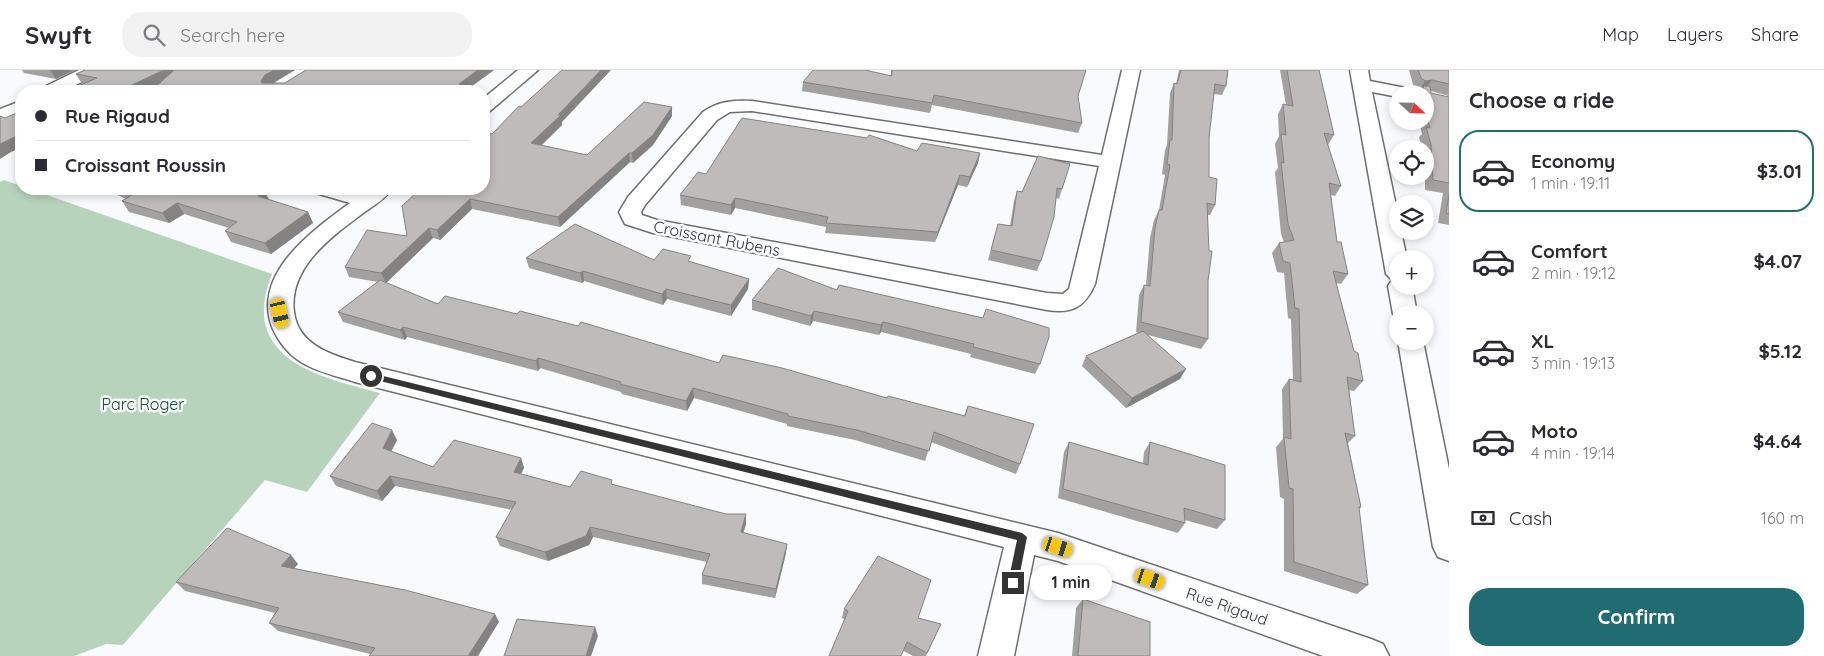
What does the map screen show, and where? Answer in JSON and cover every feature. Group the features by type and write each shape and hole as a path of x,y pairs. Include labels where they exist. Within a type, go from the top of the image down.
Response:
{"street":[{"path":"62,85 93,70"},
{"path":"490,102 529,70"},
{"name":"Croissant Rubens","path":"1110,162 752,106 735,106 719,109 710,116 636,202 630,212 634,219 653,226 1040,300 1069,302 1078,297 1083,284 1131,70"},
{"path":"1389,87 1360,78 1393,250"},
{"path":"0,116 15,109"},
{"name":"Rue Rigaud","path":"374,195 304,253 287,277 282,289 280,301 283,325 299,347 323,362 355,372 1022,537 1077,553 1371,656"},
{"path":"1412,350 1449,547"},
{"path":"996,656 1022,537"}],"green space":[{"name":"Parc Roger","path":"4,180 15,184 15,195 47,195 272,274 264,303 266,326 275,345 290,359 310,371 332,380 380,393 307,492 265,480 123,645 106,644 74,656 0,656 0,182"}],"building":[{"path":"85,70 164,70 132,85 80,85 97,78 76,74"},
{"path":"174,70 274,70 265,75 261,81 262,83 285,83 306,70 478,70 459,84 464,85 158,85"},
{"path":"562,70 601,70 558,115 561,115 531,143 587,155 644,102 672,107 653,135 632,153 629,153 558,217 470,199 437,230 429,228 381,273 345,267 367,230 407,236 402,206 414,195 490,195 490,134 492,134 519,106 521,107"},
{"path":"813,70 865,70 892,76 892,70 1086,70 1078,96 1082,123 934,95 932,103 803,82"},
{"path":"1181,70 1228,70 1226,86 1215,84 1209,138 1209,177 1217,179 1215,205 1207,203 1209,251 1212,251 1208,281 1208,339 1141,322 1144,285 1150,286 1155,228 1159,210 1162,210 1170,165 1167,164 1170,140 1172,140 1174,83 1177,84"},
{"path":"1287,70 1319,70 1334,135 1324,133 1341,186 1329,183 1337,242 1341,242 1348,274 1333,271 1354,351 1358,353 1363,381 1347,377 1355,436 1345,433 1361,507 1359,507 1368,585 1294,562 1293,489 1289,488 1284,437 1291,439 1289,379 1301,382 1299,309 1295,308 1290,263 1283,261 1279,243 1294,240 1288,224 1281,162 1284,163 1281,134 1286,135 1283,104 1293,106"},
{"path":"1418,70 1449,70 1449,84 1432,80 1425,81 1421,78"},
{"path":"1434,94 1449,97 1449,183 1434,180 1434,140 1430,140 1427,130 1434,130"},
{"path":"15,114 15,137 0,144 0,116 5,118"},
{"path":"742,118 867,138 869,135 917,151 922,143 980,153 970,177 960,175 938,232 826,223 828,217 735,198 731,205 680,195 698,172 706,174"},
{"path":"1038,156 1070,164 1062,189 1057,188 1054,217 1041,261 991,250 998,224 1012,226 1017,191 1022,192"},
{"path":"131,195 260,195 258,196 308,212 265,243 225,231 237,222 177,203 162,213 122,201"},
{"path":"1449,195 1449,214 1446,213"},
{"path":"575,224 654,260 663,249 691,256 688,261 749,279 731,305 666,289 662,294 583,271 580,273 526,258"},
{"path":"778,268 837,290 839,285 983,318 986,309 1049,328 1049,337 1040,364 973,347 974,344 883,322 881,325 814,311 811,316 752,300"},
{"path":"380,280 438,304 445,296 517,314 520,311 578,326 581,322 719,363 723,355 782,368 887,398 888,396 965,416 968,406 1034,424 1020,464 934,432 929,451 857,430 788,416 788,414 693,388 686,401 620,384 621,382 538,358 536,361 403,327 400,330 338,312"},
{"path":"1143,331 1186,369 1132,398 1086,356"},
{"path":"372,423 392,430 383,448 433,467 454,440 521,458 514,472 570,487 581,471 612,480 611,484 726,514 746,514 741,532 787,544 776,589 702,575 710,554 590,527 586,536 545,552 496,537 516,502 390,476 377,491 330,476"},
{"path":"1069,442 1148,465 1150,442 1225,465 1225,520 1184,508 1185,523 1063,489"},
{"path":"227,528 291,555 281,566 405,590 495,614 468,656 369,656 375,648 269,623 279,608 176,582"},
{"path":"878,556 931,580 918,618 941,624 927,653 907,642 901,656 829,656 848,611 844,609"},
{"path":"1083,599 1150,622 1150,656 1078,656"},
{"path":"517,619 595,627 586,656 504,656"}],"route":[{"path":"371,376 1022,537 1013,583"}]}
